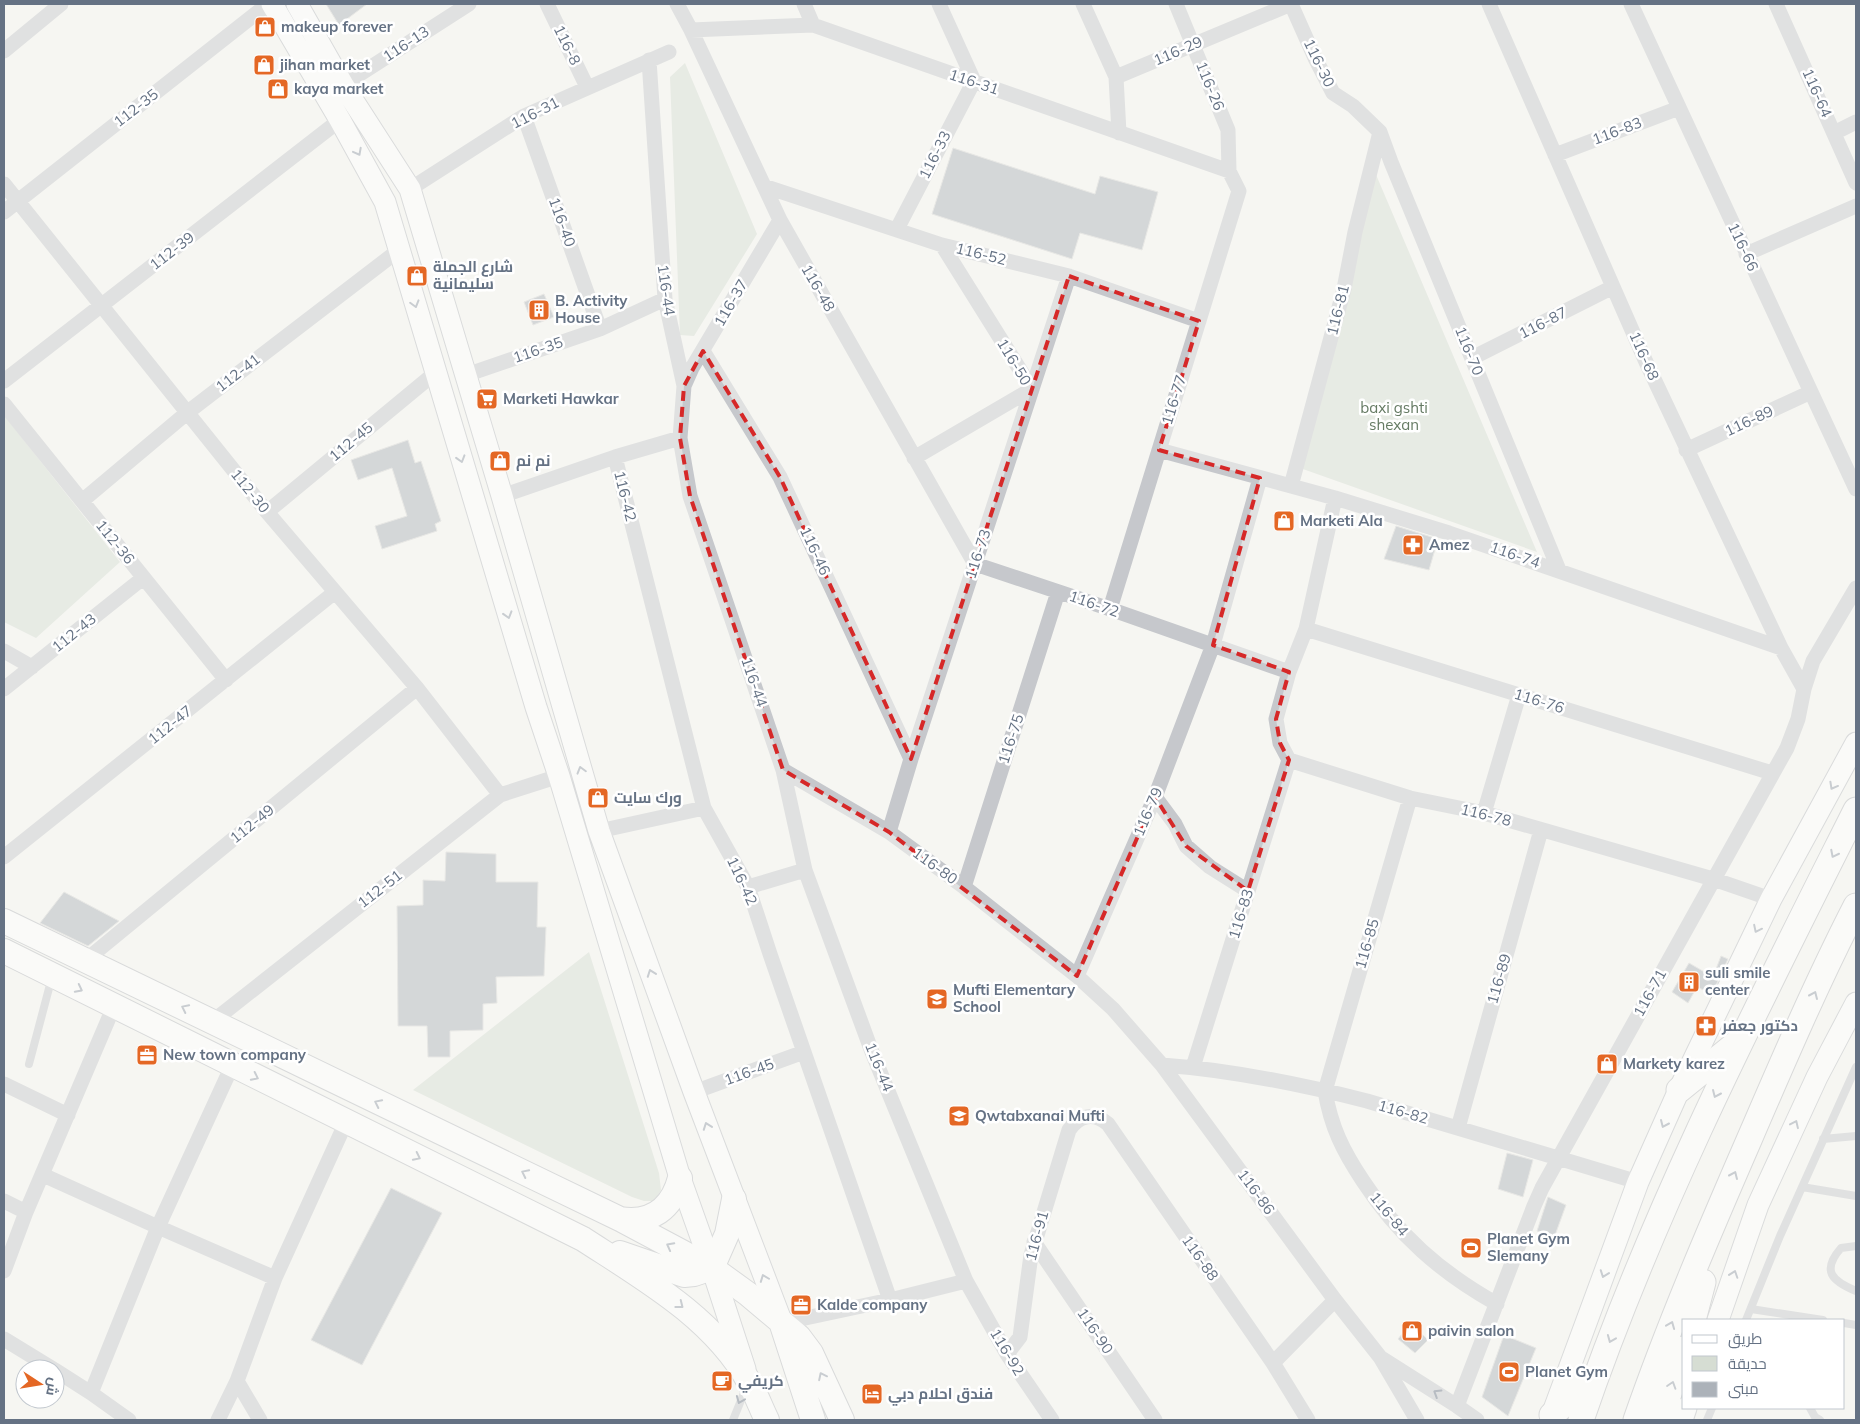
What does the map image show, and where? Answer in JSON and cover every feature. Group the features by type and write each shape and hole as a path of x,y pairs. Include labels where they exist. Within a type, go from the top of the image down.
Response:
{"highway":[{"path":"1581,1420 1596,1375 1653,1234 1741,1040 1856,810"},
{"path":"1636,1420 1653,1370 1719,1210 1796,1033 1856,906"},
{"path":"1679,1090 1741,1040"},
{"path":"1693,1319 1719,1210"},
{"path":"1660,1420 1682,1355"},
{"path":"1551,1418 1596,1375"}],"main road":[{"path":"272,4 340,120 385,202 435,373 680,1178 749,1381 767,1420"},
{"path":"297,4 343,85 410,189 502,496 599,831 694,1092 782,1323 813,1420"},
{"path":"536,707 561,700"},
{"path":"1551,1418 1638,1182 1679,1090 1771,899 1856,743"},
{"path":"4,921 620,1219 712,1268 748,1294 805,1345 842,1417"},
{"path":"4,951 583,1239 679,1274 694,1274 712,1268 728,1234 734,1199"},
{"path":"1718,1319 1758,1204 1817,1077 1856,1003"},
{"path":"392,1145 405,1116"},
{"path":"620,1219 643,1219 664,1209 672,1200 680,1178"},
{"path":"583,1239 686,1309 730,1355 749,1381"}],"street":[{"path":"4,51 61,4"},
{"name":"112-35","path":"4,212 268,4"},
{"name":"116-8","path":"547,4 587,87"},
{"name":"116-48","path":"677,4 692,30 780,220 975,564"},
{"path":"804,4 813,25"},
{"path":"939,4 974,81"},
{"path":"1083,4 1116,78 1119,132"},
{"name":"116-26","path":"1176,4 1228,130 1229,171"},
{"name":"116-29","path":"1116,78 1291,4"},
{"name":"116-30","path":"1291,4 1333,93 1353,106 1380,132"},
{"name":"116-68","path":"1489,4 1686,450 1781,648 1804,689"},
{"path":"1495,18 1503,4"},
{"name":"116-64","path":"1776,4 1856,183"},
{"name":"116-13","path":"343,85 463,5"},
{"name":"116-66","path":"1636,7 1679,108 1856,489"},
{"name":"116-31","path":"692,30 813,25 1229,171"},
{"name":"116-31","path":"410,189 524,116 669,52"},
{"name":"116-44","path":"649,60 665,299 684,386 680,438 690,496 783,770 804,870 872,1052 966,1281"},
{"name":"116-33","path":"897,229 974,81"},
{"name":"116-83","path":"1555,155 1679,108"},
{"name":"116-40","path":"524,116 600,328"},
{"name":"112-39","path":"4,381 340,120"},
{"path":"1834,133 1856,122"},
{"name":"116-70","path":"1380,132 1559,570"},
{"name":"116-81","path":"1291,486 1344,289 1380,132"},
{"name":"116-77","path":"1110,609 1239,191 1229,171"},
{"name":"112-30","path":"4,184 267,512 417,688 500,795"},
{"name":"116-52","path":"764,186 942,245 1069,276 1199,321"},
{"path":"1746,254 1856,206"},
{"name":"116-37","path":"684,386 692,368 780,220"},
{"name":"116-50","path":"914,458 1032,389 942,245"},
{"name":"112-41","path":"82,501 188,412 399,250"},
{"name":"116-73","path":"889,832 911,759 1069,276"},
{"name":"116-87","path":"1472,358 1613,287"},
{"name":"116-35","path":"466,374 600,328 665,299"},
{"name":"116-46","path":"703,350 780,477 911,759"},
{"name":"112-45","path":"267,512 435,373"},
{"name":"116-89","path":"1686,450 1812,392"},
{"name":"112-36","path":"4,404 226,680"},
{"path":"502,496 615,457 680,438"},
{"name":"116-74","path":"1159,450 1335,498 1448,533 1781,648"},
{"name":"116-42","path":"615,457 704,808 748,887 890,1300"},
{"name":"116-79","path":"1078,976 1155,796 1213,645 1260,478"},
{"path":"1288,760 1280,743 1276,719 1288,672 1306,629 1335,498"},
{"name":"116-72","path":"975,564 1213,645"},
{"name":"112-43","path":"4,689 143,578"},
{"name":"116-71","path":"1458,1406 1534,1206 1559,1157 1793,734 1813,661 1856,588"},
{"name":"112-47","path":"4,857 335,592"},
{"name":"116-75","path":"964,886 1058,592"},
{"name":"116-76","path":"1306,629 1772,773"},
{"path":"1213,645 1288,672"},
{"path":"4,651 32,666"},
{"name":"112-49","path":"86,960 417,688"},
{"path":"1484,813 1519,695"},
{"name":"116-83","path":"1193,1067 1288,760"},
{"name":"116-78","path":"1288,760 1410,798 1484,813 1714,879 1771,899"},
{"name":"116-80","path":"783,770 889,832 964,886 1078,976"},
{"name":"112-51","path":"212,1022 500,795 559,776"},
{"path":"1155,796 1175,824 1186,846 1210,867 1248,891"},
{"name":"116-85","path":"1325,1091 1410,798"},
{"path":"599,831 704,808"},
{"name":"116-89","path":"1458,1128 1541,830"},
{"path":"748,887 804,870"},
{"name":"116-86","path":"1078,976 1113,1009 1162,1065 1380,1357 1417,1420"},
{"path":"4,1271 26,1212 114,1006"},
{"name":"116-45","path":"694,1092 804,1052"},
{"name":"116-82","path":"1162,1065 1193,1067 1325,1091 1559,1157 1638,1182"},
{"path":"91,1393 158,1227 232,1066"},
{"path":"4,1084 68,1115"},
{"name":"116-84","path":"1325,1091 1328,1110 1340,1144 1381,1207 1397,1227 1422,1252 1449,1274 1496,1304"},
{"name":"116-88","path":"1077,1120 1090,1116 1103,1120 1108,1124 1273,1362 1308,1420"},
{"name":"116-91","path":"1007,1354 1020,1337 1028,1268 1034,1242 1069,1130 1077,1120"},
{"path":"218,1420 237,1381 276,1278 346,1122"},
{"path":"43,1174 158,1227 276,1278"},
{"path":"4,1201 26,1212"},
{"name":"116-90","path":"1034,1242 1156,1420"},
{"path":"782,1323 890,1300 966,1281"},
{"name":"116-92","path":"966,1281 1007,1354 1052,1420"},
{"path":"1273,1362 1336,1300"},
{"path":"4,1339 36,1359"},
{"path":"1380,1357 1478,1420"},
{"path":"65,1377 129,1420"},
{"path":"237,1381 260,1420"}],"lane":[{"path":"28,1064 53,976"},
{"path":"1746,1319 1802,1187 1856,1067"},
{"path":"1823,1139 1856,1136"},
{"path":"1802,1187 1856,1196"},
{"path":"1856,1246 1841,1248 1833,1256 1831,1265 1832,1277 1840,1284 1856,1291"},
{"path":"1751,1309 1813,1319"},
{"path":"733,1420 749,1381"},
{"path":"1811,1409 1820,1420"}],"highlighted area":[{"path":"1069,276 1199,321 1159,450 1260,478 1213,645 1289,672 1276,719 1280,743 1289,760 1248,891 1186,846 1155,797 1077,976 889,832 783,770 690,496 680,438 684,386 703,351 780,477 911,759"}],"green space":[{"path":"685,63 757,234 694,336 680,335 670,77"},
{"name":"baxi gshti shexan","path":"1374,170 1537,552 1300,468"},
{"path":"4,415 120,562 36,638 4,622"},
{"path":"589,952 659,1173 661,1190 655,1201 644,1201 632,1197 413,1090"}],"building":[{"path":"326,4 367,4 339,25"},
{"path":"953,148 1095,194 1100,176 1158,192 1142,250 1080,233 1072,259 932,214"},
{"name":"B. Activity House","path":"544,294 554,317 533,325 524,302"},
{"path":"408,440 415,463 421,461 441,521 435,524 437,531 382,549 375,526 407,516 392,468 358,480 351,460"},
{"name":"Amez","path":"1396,526 1438,539 1429,570 1384,559"},
{"path":"446,852 496,854 496,882 538,882 537,927 546,927 544,976 496,977 497,1003 483,1004 483,1030 450,1031 450,1057 428,1057 427,1026 398,1026 397,906 423,905 423,880 445,881"},
{"path":"64,892 119,921 88,946 40,923"},
{"name":"suli smile center","path":"1721,956 1728,959 1712,994 1697,987 1688,1003 1672,992 1689,963 1713,977"},
{"path":"1507,1153 1533,1160 1523,1197 1498,1189"},
{"path":"391,1188 442,1213 362,1365 311,1340"},
{"path":"1548,1197 1566,1205 1554,1238 1537,1231"},
{"name":"paivin salon","path":"1411,1323 1428,1340 1415,1353 1398,1339"},
{"name":"Planet Gym","path":"1504,1335 1536,1348 1508,1416 1482,1397"}],"place":[{"name":"makeup forever","path":"265,27"},
{"name":"jihan market","path":"264,65"},
{"name":"kaya market","path":"278,89"},
{"name":"شارع الجملة سليمانية","path":"417,276"},
{"name":"B. Activity House","path":"539,310"},
{"name":"Marketi Hawkar","path":"487,399"},
{"name":"نم نم","path":"500,461"},
{"name":"Marketi Ala","path":"1284,521"},
{"name":"Amez","path":"1413,545"},
{"name":"ورك سايت","path":"598,798"},
{"name":"suli smile center","path":"1689,982"},
{"name":"Mufti Elementary School","path":"937,999"},
{"name":"دكتور جعفر","path":"1706,1026"},
{"name":"New town company","path":"147,1055"},
{"name":"Markety karez","path":"1607,1064"},
{"name":"Qwtabxanai Mufti","path":"959,1116"},
{"name":"Planet Gym Slemany","path":"1471,1248"},
{"name":"Kalde company","path":"801,1305"},
{"name":"paivin salon","path":"1412,1331"},
{"name":"Planet Gym","path":"1509,1372"},
{"name":"كريفي","path":"722,1381"},
{"name":"فندق احلام دبي","path":"872,1394"}]}
